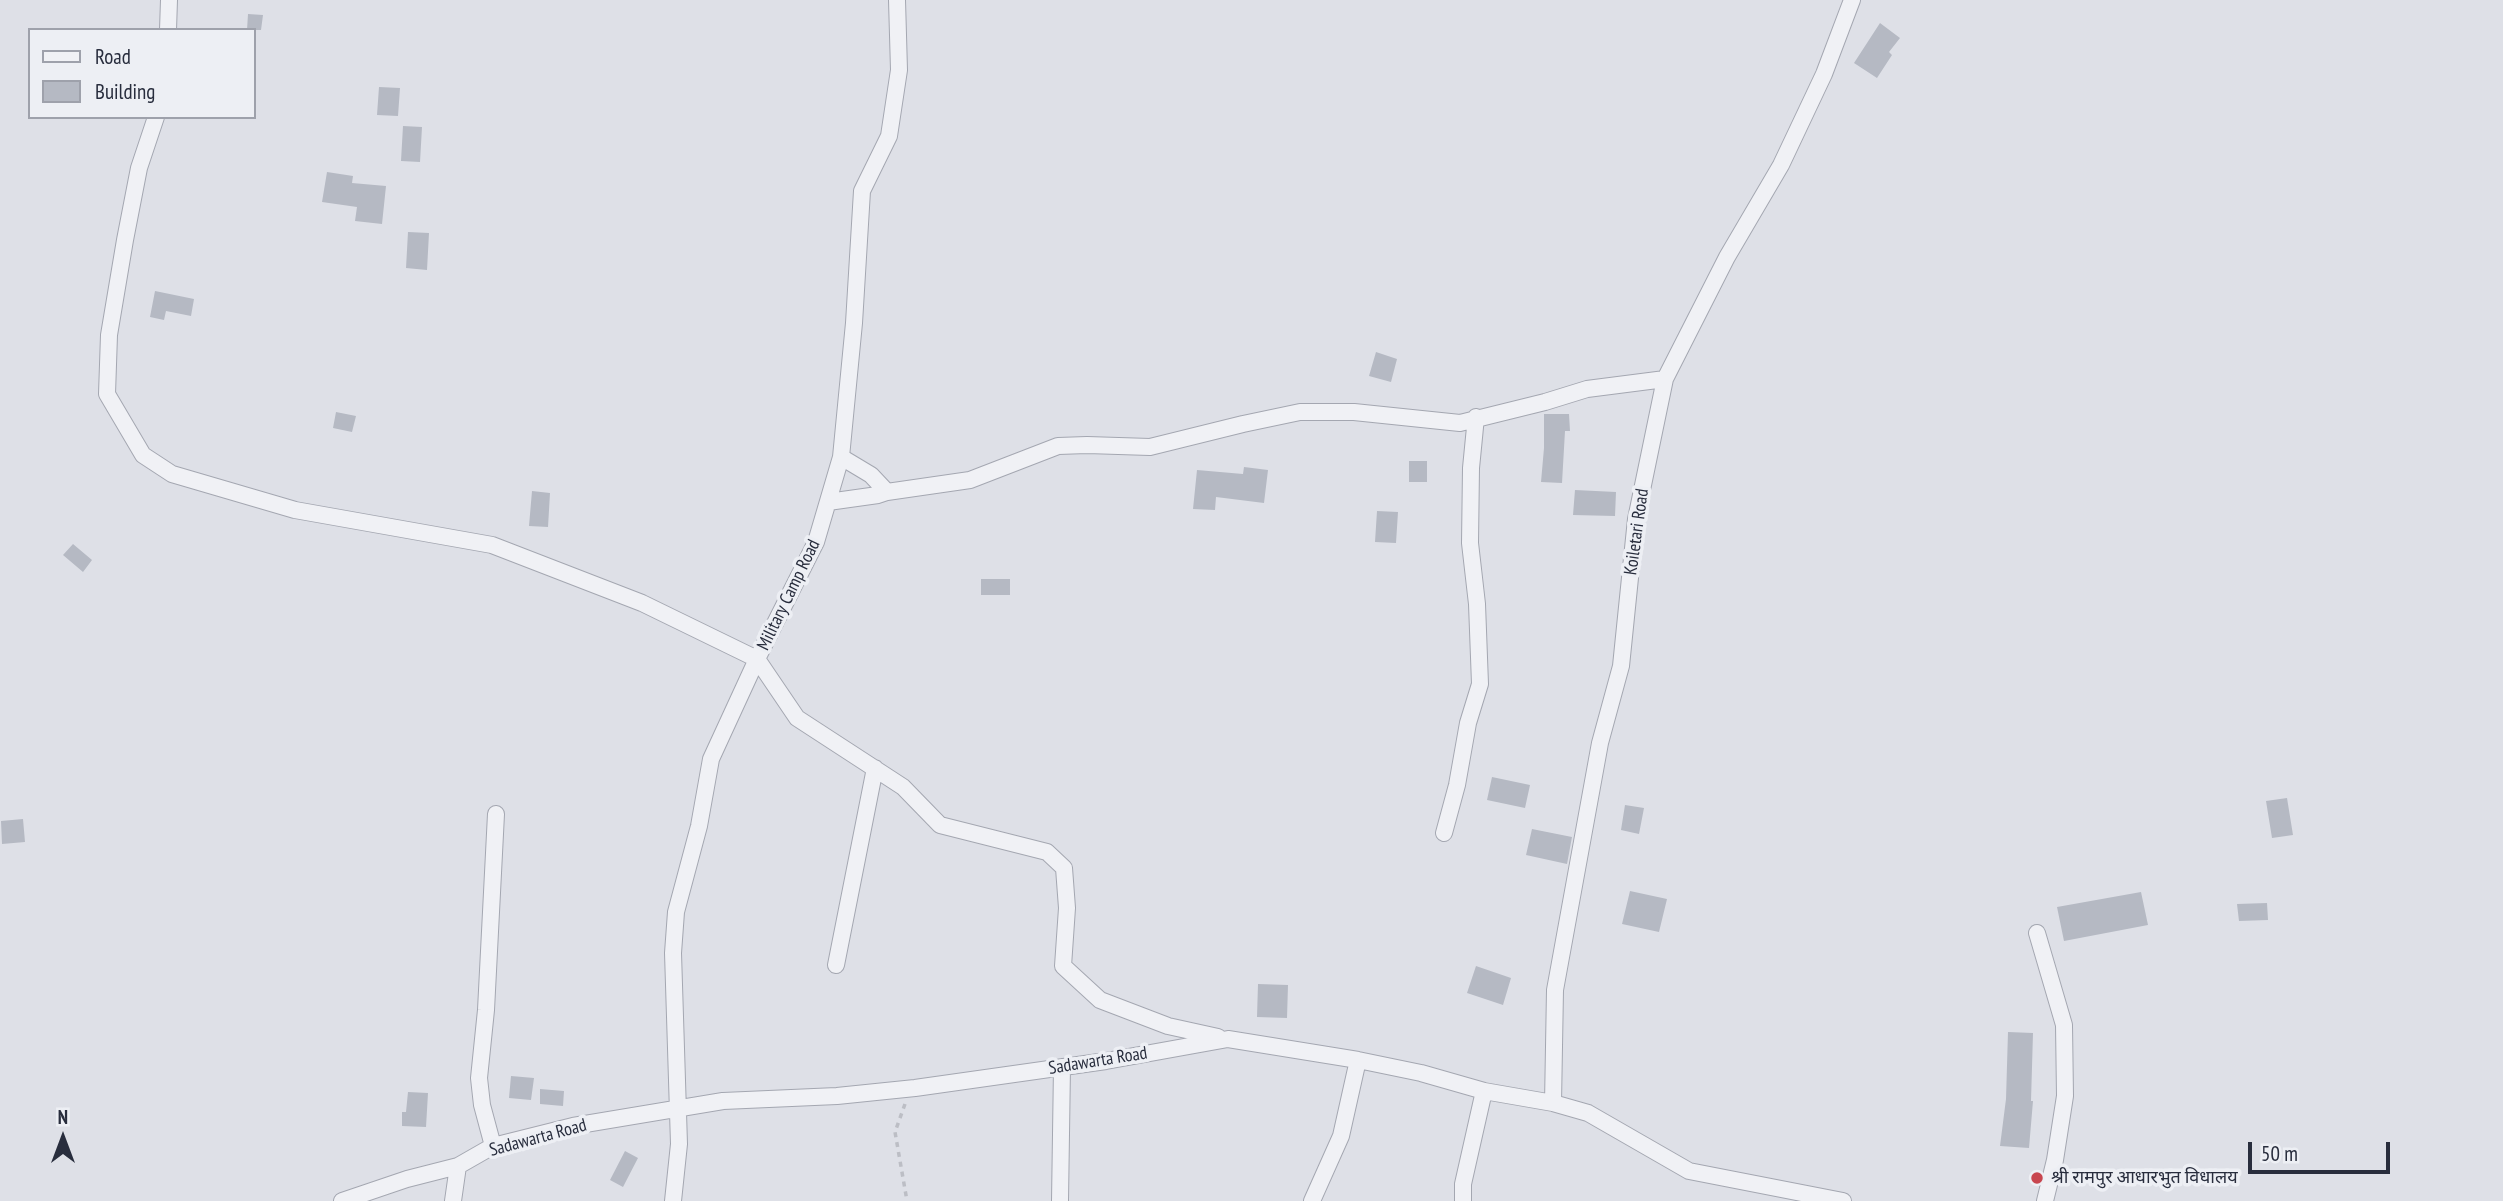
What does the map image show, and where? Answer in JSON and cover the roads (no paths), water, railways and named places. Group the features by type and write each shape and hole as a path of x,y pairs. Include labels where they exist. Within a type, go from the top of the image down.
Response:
{"street":[{"path":"168,28 169,0"},
{"name":"Military Camp Road","path":"897,0 899,70 888,136 862,191 854,323 841,457 816,542 757,659 797,718 903,787 940,825 1047,852 1064,868 1067,908 1063,966 1100,1000 1167,1026 1228,1039"},
{"name":"Koiletari Road","path":"1553,1102 1555,989 1600,743 1621,667 1636,519 1665,379 1727,257 1781,165 1824,74 1852,0"},
{"path":"155,119 139,168 109,335 107,394 143,455 172,474 295,510 492,545 642,603 757,659 711,759 699,826 676,912 673,953 679,1144 673,1201"},
{"path":"828,502 970,480 1058,446 1150,447 1300,412 1354,412 1460,423 1587,389 1665,379"},
{"path":"1444,832 1457,785 1468,723 1480,684 1477,604 1470,543 1471,468 1476,417"},
{"path":"841,457 871,475 887,492"},
{"path":"836,965 875,768"},
{"path":"493,1146 482,1105 479,1078 486,1010 496,814"},
{"path":"2036,933 2064,1025 2065,1096 2055,1160 2045,1201"},
{"name":"Sadawarta Road","path":"342,1201 458,1166 493,1146 573,1126 723,1101 837,1096 915,1088 1228,1039 1358,1059 1484,1091 1553,1102 1588,1113 1689,1171 1843,1201"},
{"path":"1312,1201 1341,1136 1358,1059"},
{"path":"1060,1201 1062,1067"},
{"path":"1463,1201 1463,1184 1484,1091"},
{"path":"453,1201 458,1166"}],"place":[{"name":"श्री रामपुर आधारभुत विधालय","path":"2037,1178"}]}
